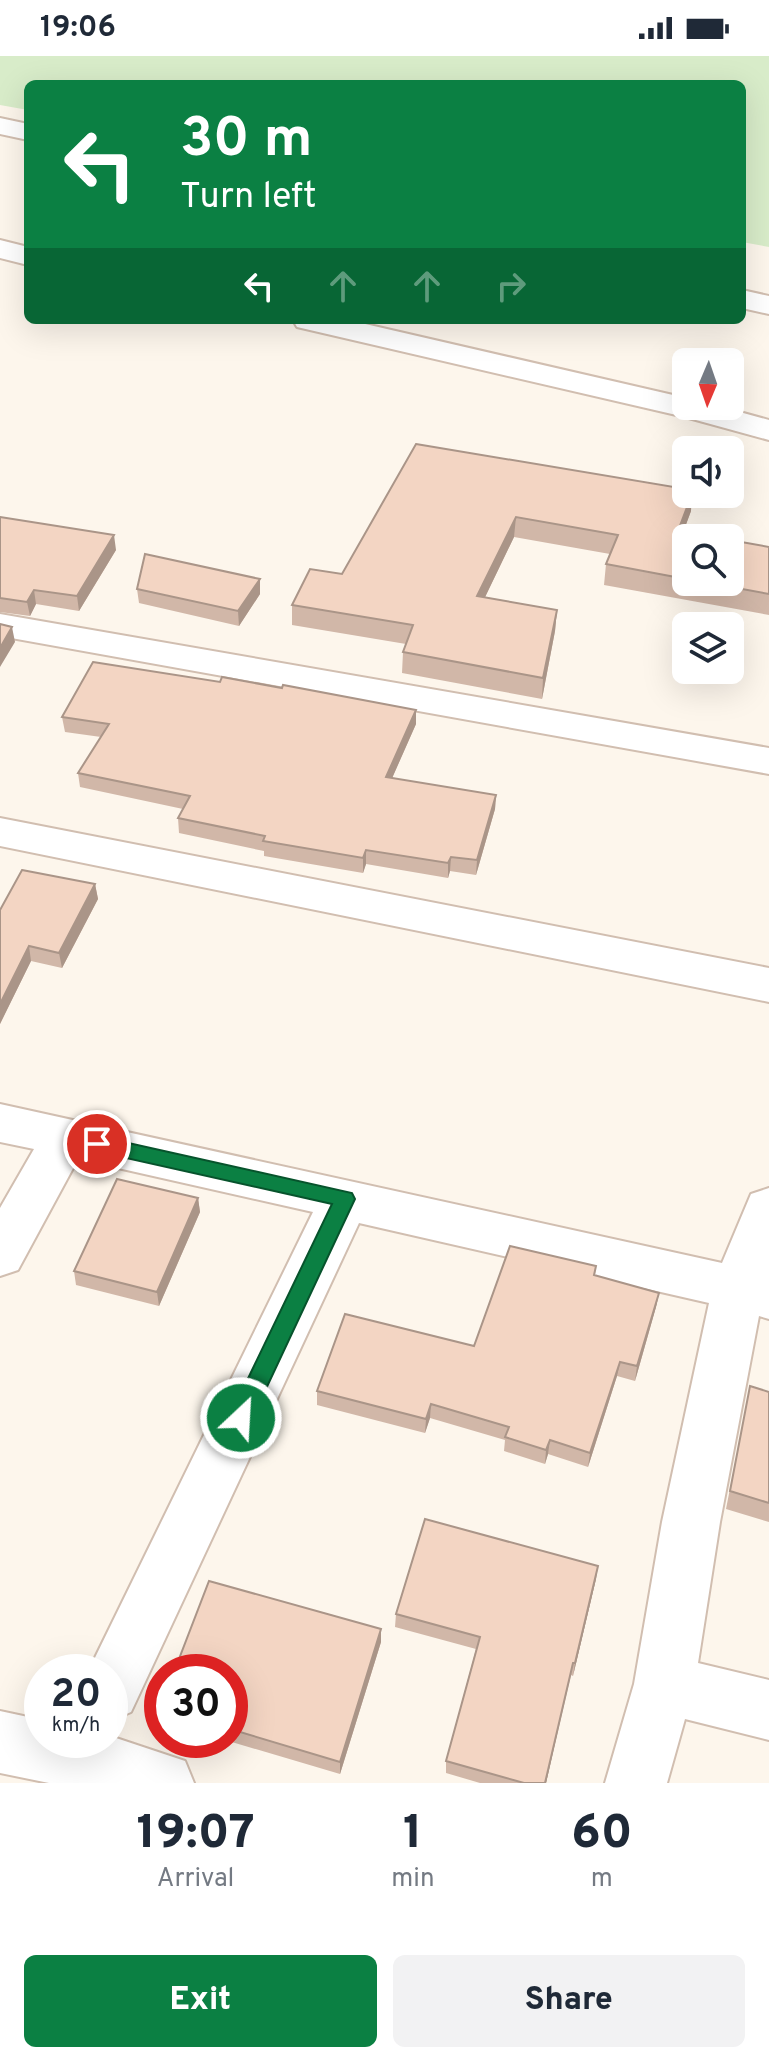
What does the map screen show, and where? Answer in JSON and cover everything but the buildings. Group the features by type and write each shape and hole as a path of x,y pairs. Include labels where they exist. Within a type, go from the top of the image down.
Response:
{"street":[{"path":"0,126 24,131"},
{"path":"0,249 24,255"},
{"path":"746,300 769,305"},
{"path":"325,324 692,409 769,430"},
{"path":"0,625 769,761"},
{"path":"0,832 769,985"},
{"path":"0,1123 652,1267 754,1294"},
{"path":"0,1255 66,1137"},
{"path":"128,1654 345,1199"},
{"path":"636,1783 664,1684 691,1522 754,1294 769,1208"},
{"path":"664,1684 769,1710"},
{"path":"0,1742 24,1744"},
{"path":"103,1758 163,1783"}],"green space":[{"path":"0,56 769,56 769,247 746,243 746,80 24,80 24,109 0,105"}],"route":[{"path":"97,1144 345,1199 241,1418"}]}
